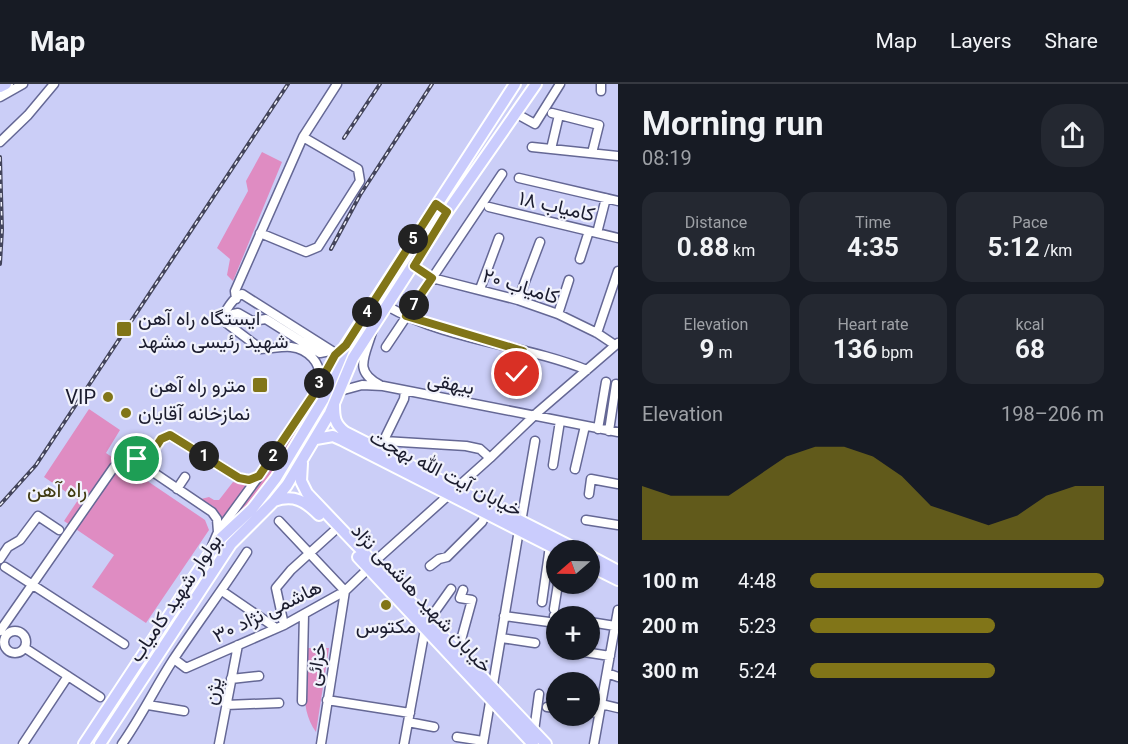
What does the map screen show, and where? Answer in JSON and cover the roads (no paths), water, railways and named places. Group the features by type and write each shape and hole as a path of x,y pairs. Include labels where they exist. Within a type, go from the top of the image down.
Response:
{"main road":[{"path":"0,87 6,84"},
{"name":"بولوار شهید کامیاب","path":"84,744 210,553 221,538 252,509 276,478 323,400 346,345 515,84"},
{"name":"بولوار شهید کامیاب","path":"100,744 231,544 274,501 302,461 316,439 340,391 353,358 447,212 536,84"},
{"path":"436,204 447,212"},
{"name":"خیابان آیت الله بهجت","path":"333,405 336,424 345,432 381,445 486,514 554,540"},
{"name":"خیابان آیت الله بهجت","path":"316,439 333,436 342,440 453,492 520,526 546,543"},
{"path":"302,461 301,481 305,497 371,565"},
{"path":"274,501 305,497"},
{"name":"خیابان شهید هاشمی نژاد","path":"305,497 310,506 371,565 491,692 546,744"},
{"path":"600,561 618,571"},
{"path":"600,571 618,580"},
{"name":"خیابان شهید هاشمی نژاد","path":"427,625 458,651 533,744"}],"street":[{"path":"0,97 23,84"},
{"path":"0,142 28,115 54,84"},
{"path":"236,299 235,291 303,137 337,84"},
{"path":"515,113 535,124 560,84"},
{"path":"551,149 556,114 599,125 592,153"},
{"path":"260,233 306,252 313,251 318,247 360,181 358,169 303,137"},
{"path":"532,147 618,156"},
{"path":"386,347 502,174"},
{"path":"519,178 618,201"},
{"path":"580,259 606,198"},
{"name":"کامیاب ۱۸","path":"489,207 618,238"},
{"path":"480,290 499,238"},
{"path":"518,300 540,242"},
{"name":"کامیاب ۲۰","path":"414,266 432,278 518,300 558,314 616,344"},
{"path":"597,333 618,271"},
{"path":"558,314 569,280"},
{"path":"318,386 320,371 316,360 298,348 261,349 222,317 238,296 244,295 330,351"},
{"path":"387,306 406,316 587,370"},
{"path":"229,325 229,318 236,313 252,321 266,319 320,353 346,345"},
{"path":"375,323 363,365 365,374 383,386"},
{"name":"هاشمی نژاد ۳۰","path":"174,659 186,668 280,626 345,591 616,344"},
{"path":"210,553 218,532 259,476 318,386 335,355 346,345"},
{"path":"517,374 523,351"},
{"path":"598,429 611,383 613,432"},
{"name":"بیهقی","path":"340,391 362,385 383,386 613,432"},
{"path":"405,391 404,399 381,445 466,446 480,448 490,458"},
{"path":"553,465 560,421"},
{"path":"575,469 585,426"},
{"path":"146,462 161,439 170,435 239,478 249,480 259,476"},
{"path":"457,737 483,742 535,441"},
{"path":"2,632 22,633 27,640 25,648 17,653 9,651 4,644 2,632 114,467 123,462 137,459 146,462 150,470 212,512 217,519 218,532"},
{"path":"177,489 185,477"},
{"path":"589,494 591,479 618,484"},
{"path":"430,566 439,559 447,557 482,522 486,514"},
{"path":"59,530 38,516 21,540 8,547 2,563 124,644"},
{"path":"586,520 618,525"},
{"path":"279,521 345,591"},
{"path":"280,626 276,588 291,570 334,531"},
{"path":"122,744 148,705 174,659 247,552"},
{"path":"542,602 546,584"},
{"path":"404,744 427,625 451,589"},
{"path":"458,651 472,600 460,598 463,590"},
{"path":"222,591 280,626"},
{"name":"خزائی","path":"321,744 345,591"},
{"path":"600,708 613,652 618,610"},
{"path":"302,701 304,614"},
{"path":"504,616 546,616"},
{"path":"600,624 615,626"},
{"path":"501,638 535,644"},
{"name":"پژن","path":"219,744 238,645"},
{"path":"25,648 100,697"},
{"path":"607,673 618,677"},
{"path":"23,744 68,676"},
{"path":"231,679 259,676"},
{"path":"534,731 539,694"},
{"path":"327,700 409,717 434,727"},
{"path":"226,705 279,703"},
{"path":"601,704 618,708"},
{"path":"148,705 184,711"},
{"path":"594,744 597,726"}],"railway":[{"path":"0,505 36,465 288,84"},
{"path":"344,138 380,84"},
{"path":"331,249 360,195 432,84"},
{"path":"0,157 2,230 0,264"}],"place":[{"name":"ایستگاه راه آهن شهید رئیسی مشهد","path":"124,329"},
{"name":"مترو راه آهن","path":"260,385"},
{"name":"VIP","path":"108,397"},
{"name":"نمازخانه آقایان","path":"126,413"},
{"name":"مکتوس","path":"386,605"}],"district":[{"name":"راه آهن","path":"57,490"}]}
